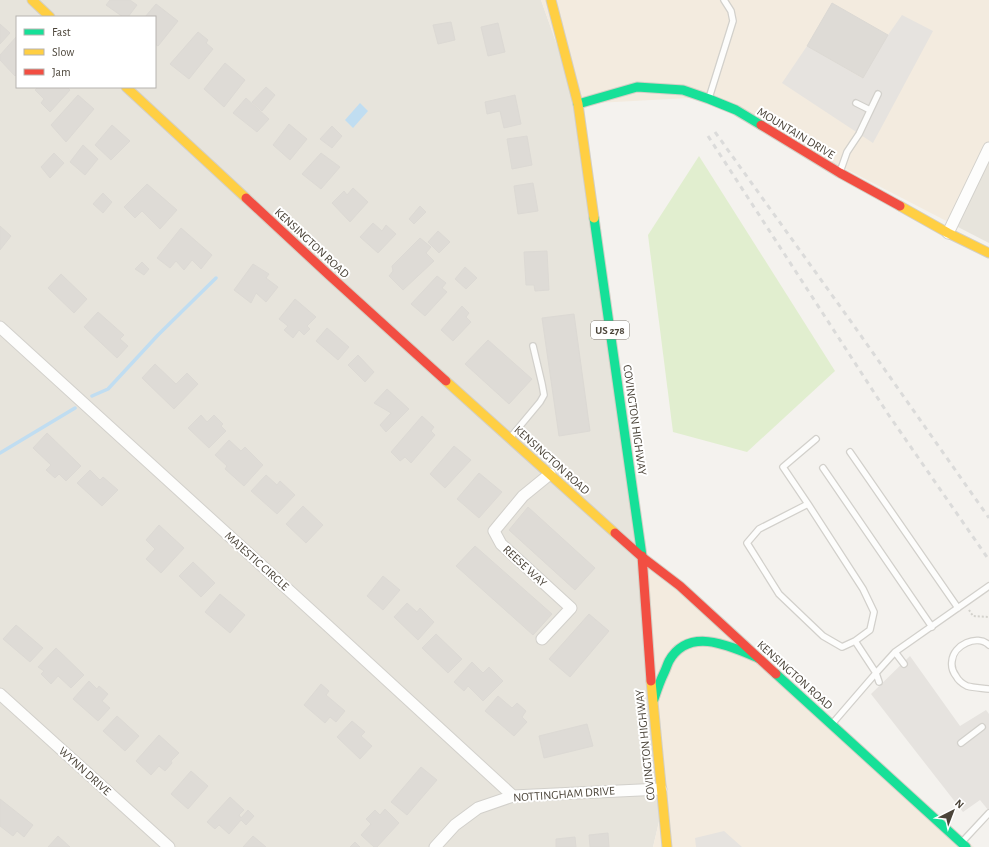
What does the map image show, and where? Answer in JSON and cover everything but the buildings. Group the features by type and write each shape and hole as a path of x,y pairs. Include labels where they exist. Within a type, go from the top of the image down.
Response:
{"main road":[{"path":"32,0 49,16"},
{"name":"COVINGTON HIGHWAY","path":"551,0 578,104 642,557 652,703 662,789 666,847"},
{"name":"KENSINGTON ROAD","path":"127,88 330,276 642,557 680,586 964,845"},
{"name":"MOUNTAIN DRIVE","path":"578,104 637,88 683,90 709,99 736,110 840,173 948,233 989,253"},
{"path":"652,703 669,660 676,649 688,643 708,641 732,647 758,658"}],"street":[{"path":"948,233 989,148"},
{"name":"MAJESTIC CIRCLE","path":"0,326 513,796"},
{"name":"REESE WAY","path":"542,639 571,608 501,544 494,531 523,496 550,474"},
{"name":"WYNN DRIVE","path":"0,694 169,847"},
{"name":"NOTTINGHAM DRIVE","path":"435,847 455,825 478,808 513,796 662,789"}],"lane":[{"path":"709,99 733,21 731,11 724,0"},
{"path":"840,173 847,152 859,134 878,94"},
{"path":"856,103 870,110"},
{"path":"510,438 540,402 544,395 533,346"},
{"path":"808,504 759,529 747,543 779,594 823,636 842,647 855,641 870,630 874,612 863,590 808,504 783,467 816,439"},
{"path":"850,452 958,608"},
{"path":"823,468 932,626"},
{"path":"832,725 895,652 989,586"},
{"path":"989,645 986,642 976,640 963,644 955,652 952,661 953,671 958,680 967,686 989,689"},
{"path":"855,641 876,673 879,682"},
{"path":"895,652 904,664"},
{"path":"960,743 982,727"},
{"path":"964,845 989,813"}],"shaded area":[{"path":"0,0 541,0 578,104 667,788 653,847 0,847"},
{"path":"541,0 989,0 989,154 956,226 707,97 578,104"},
{"path":"902,15 933,31 873,143 782,83 807,46 862,78"},
{"path":"989,154 989,243 956,226"},
{"path":"642,557 974,847 653,847 667,788"},
{"path":"910,656 960,726 986,710 989,714 989,811 980,800 963,812 871,694"},
{"path":"724,831 742,847 696,847 695,838"}],"green space":[{"path":"699,156 835,371 747,452 673,432 648,235"}],"water":[{"path":"360,103 368,111 353,128 345,120"}],"waterway":[{"path":"92,396 108,389 158,335 216,278"},
{"path":"0,453 75,408"}],"railway":[{"path":"715,132 989,518"},
{"path":"708,136 888,414 989,560"}],"traffic: fast":[{"path":"578,104 637,87 683,90 736,110 761,125"},
{"path":"594,218 642,556"},
{"path":"654,699 669,661 677,650 687,644 699,642 723,644 758,658"},
{"path":"776,674 966,847"}],"traffic: slow":[{"path":"32,0 49,16"},
{"path":"551,0 578,104 594,218"},
{"path":"127,88 246,198"},
{"path":"900,206 948,233 989,253"},
{"path":"446,381 615,533"},
{"path":"651,681 667,847"}],"traffic: jam":[{"path":"761,125 840,173 900,206"},
{"path":"246,198 446,381"},
{"path":"615,533 642,557 680,586 776,674"},
{"path":"642,556 651,681"}]}
